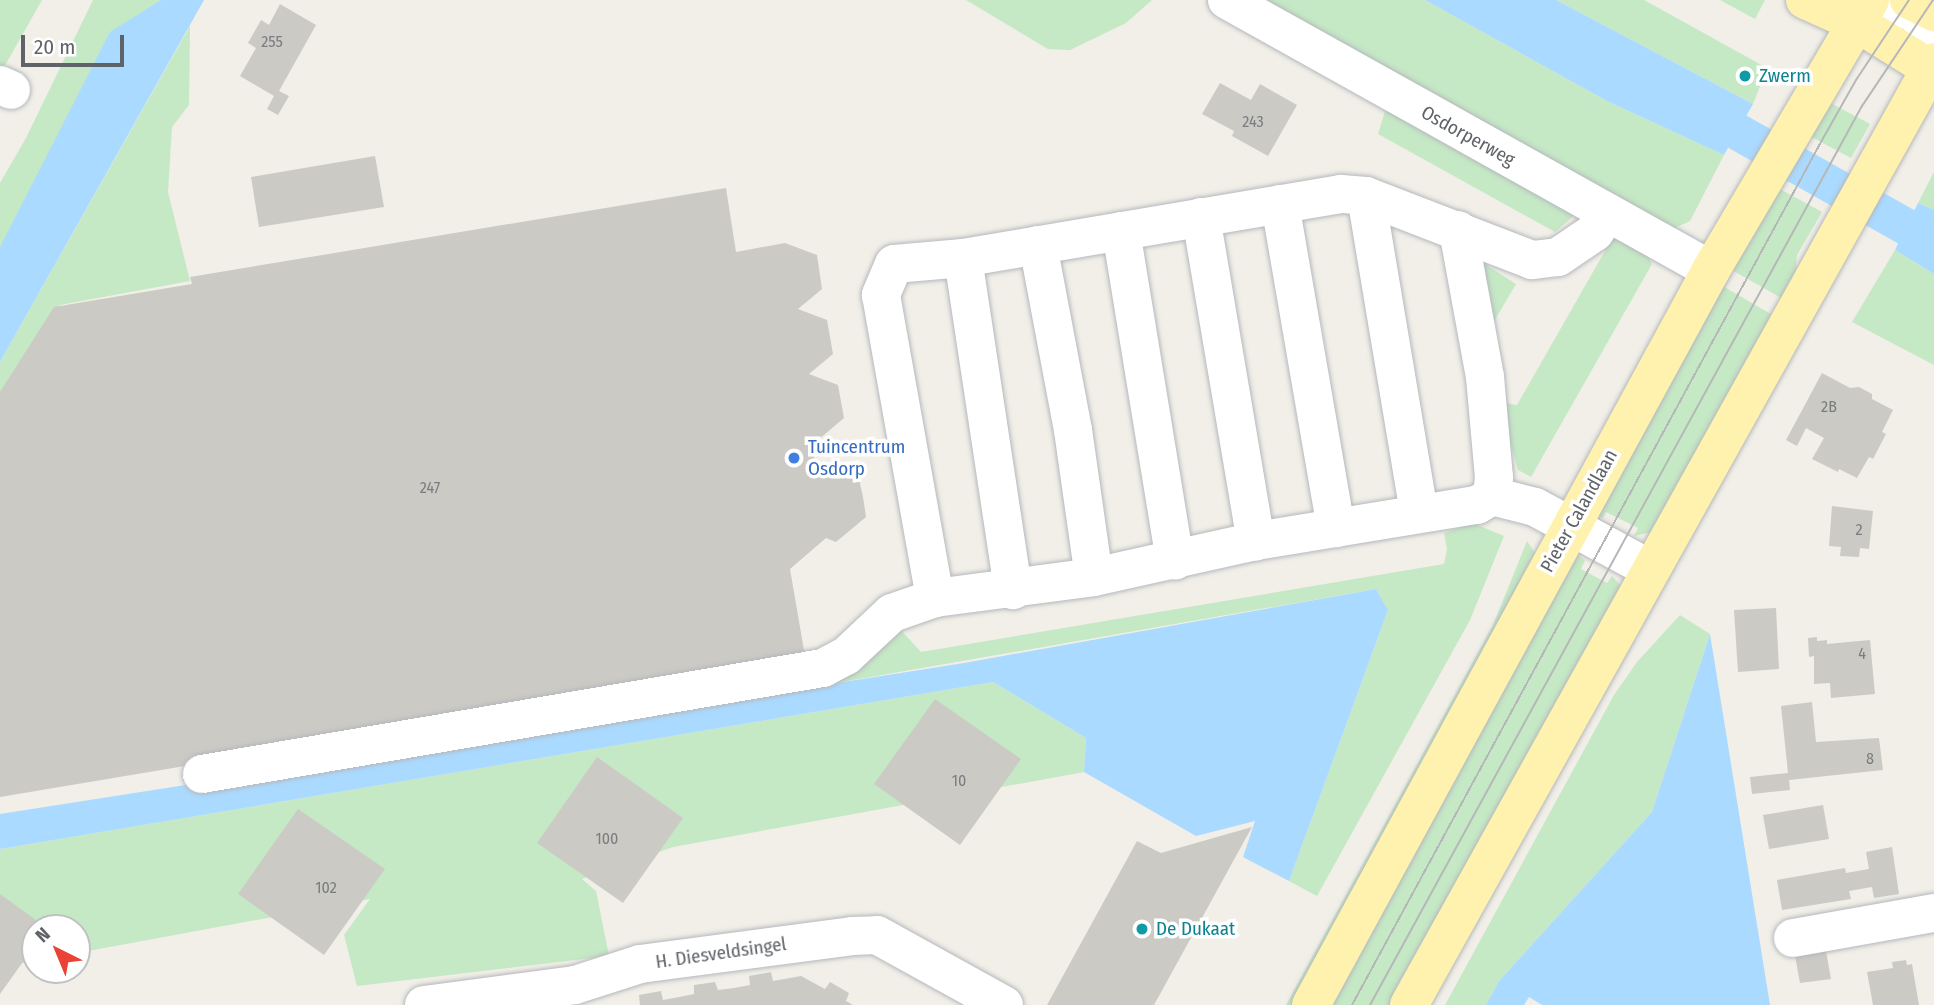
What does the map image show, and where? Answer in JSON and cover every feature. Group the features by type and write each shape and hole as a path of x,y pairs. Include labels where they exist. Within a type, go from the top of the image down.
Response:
{"main road":[{"path":"1409,1005 1872,171 1933,67 1863,12 1805,0"},
{"name":"Pieter Calandlaan","path":"1311,1005 1711,270 1863,12"}],"street":[{"name":"Osdorperweg","path":"1227,0 1711,270"},
{"path":"1863,12 1921,4 1933,67"},
{"path":"935,598 881,295 894,264 963,258 1341,194 1366,196 1532,260 1558,257 1595,232 1607,214"},
{"path":"1366,196 1419,514"},
{"path":"1280,204 1336,528"},
{"path":"1201,217 1256,541"},
{"path":"1458,230 1485,377 1494,477 1492,496"},
{"path":"1121,231 1175,561"},
{"path":"1038,245 1073,429 1094,576"},
{"path":"963,258 1013,590"},
{"path":"202,774 822,668 846,656 892,613 935,598 1013,590 1094,576 1175,561 1256,541 1477,505 1492,496 1535,507 1572,524 1650,569"},
{"path":"1793,938 1934,913"},
{"name":"H. Diesveldsingel","path":"424,1005 575,985 640,964 877,935 1004,1005"}],"green space":[{"path":"0,0 42,0 3,69 0,67"},
{"path":"93,0 161,0 0,255 0,183 26,138"},
{"path":"966,0 1152,0 1126,23 1070,50 1048,49"},
{"path":"1265,0 1425,0 1607,101 1724,155 1690,221 1671,230"},
{"path":"1556,0 1644,0 1767,68 1753,104"},
{"path":"1720,0 1765,0 1755,19"},
{"path":"190,26 189,105 172,127 168,192 190,281 60,305 0,402 0,362"},
{"path":"1825,100 1870,124 1851,158 1806,134"},
{"path":"1386,108 1576,214 1555,232 1378,134"},
{"path":"1934,172 1934,210 1918,203"},
{"path":"1778,188 1822,212 1797,255 1794,290 1785,300 1730,269"},
{"path":"1608,236 1648,256 1652,264 1531,477 1518,470 1498,402 1517,405 1605,251 1603,244"},
{"path":"1895,250 1934,274 1934,365 1852,322"},
{"path":"1474,257 1516,284 1487,333"},
{"path":"1721,285 1776,317 1652,532 1634,536 1638,528 1606,512 1603,518 1593,513"},
{"path":"1473,523 1504,536 1470,620 1317,896 1289,881 1388,610 1376,589 819,686 900,629 921,652 1444,564 1447,549 1444,533"},
{"path":"1527,541 1535,553 1296,1005 1286,1005 1493,625"},
{"path":"1573,553 1585,560 1581,569 1607,583 1612,576 1622,587 1395,1005 1321,1005"},
{"path":"1680,615 1710,634 1652,812 1499,981 1486,1005 1445,1005 1614,695 1637,662"},
{"path":"993,682 1086,738 1084,772 673,847 582,879 596,891 609,956 357,986 344,935 370,899 91,950 91,914 21,914 21,963 0,967 0,849"}],"water":[{"path":"161,0 204,0 0,362 0,247 110,32"},
{"path":"1425,0 1556,0 1753,104 1724,155 1607,101"},
{"path":"1918,203 1934,210 1934,274 1895,250"},
{"path":"1376,589 1388,610 1289,881 1243,857 1255,821 1196,836 1084,772 1086,738 993,682 0,849 0,814 964,663"},
{"path":"1710,634 1770,1005 1542,1005 1529,997 1524,1005 1486,1005 1499,981 1652,812"}],"building":[{"path":"280,4 316,25 279,91 289,96 278,115 267,109 274,96 240,76 256,48 248,43 261,20 269,25"},
{"path":"1220,83 1251,100 1260,84 1297,105 1268,156 1232,136 1234,131 1202,114"},
{"path":"375,156 384,207 259,227 251,177"},
{"path":"726,188 736,252 785,243 817,255 822,289 798,309 827,320 833,354 809,374 838,385 844,418 818,440 812,441 816,470 823,465 859,479 863,497 866,517 836,542 826,538 790,569 806,662 0,797 0,392 54,307 192,284 190,277"},
{"path":"1822,373 1850,388 1859,387 1872,394 1872,399 1893,410 1882,432 1886,434 1873,459 1869,457 1857,478 1812,459 1824,438 1806,428 1797,446 1786,440"},
{"path":"1832,506 1873,511 1869,549 1860,548 1859,557 1840,556 1841,547 1829,546"},
{"path":"1776,608 1779,669 1738,672 1734,610"},
{"path":"1817,637 1817,641 1827,640 1827,644 1870,640 1875,694 1831,698 1830,683 1814,684 1814,656 1809,657 1808,638"},
{"path":"935,699 1021,759 960,845 874,784"},
{"path":"1812,702 1816,742 1879,738 1883,770 1789,780 1790,790 1752,794 1750,777 1788,773 1781,706"},
{"path":"597,757 683,818 623,903 537,843"},
{"path":"1823,805 1829,839 1769,849 1763,815"},
{"path":"298,809 385,869 324,955 238,894"},
{"name":"De Dukaat","path":"1252,827 1154,1005 1047,1005 1137,841 1161,853"},
{"path":"1892,847 1899,894 1874,898 1872,887 1849,891 1851,899 1782,910 1777,880 1845,868 1846,873 1869,869 1866,852"},
{"path":"0,894 28,914 21,914 21,965 0,994"},
{"path":"1826,951 1831,979 1800,983 1795,956"},
{"path":"1906,960 1907,965 1912,964 1919,1005 1873,1005 1867,972 1893,968 1892,962"},
{"path":"771,972 773,981 801,976 825,989 830,982 849,993 846,1001 853,1005 640,1005 639,995 661,991 663,1000 694,994 694,985 715,982 718,990 734,988 750,985 749,976"}],"waterway":[{"path":"1694,107 1934,242"}],"tram line":[{"path":"1352,1005 1821,142 1856,80 1909,0"},
{"path":"1370,1005 1862,106 1933,0"}],"place":[{"name":"Zwerm","path":"1745,76"},
{"name":"Tuincentrum Osdorp","path":"794,458"},
{"name":"De Dukaat","path":"1142,929"}]}
